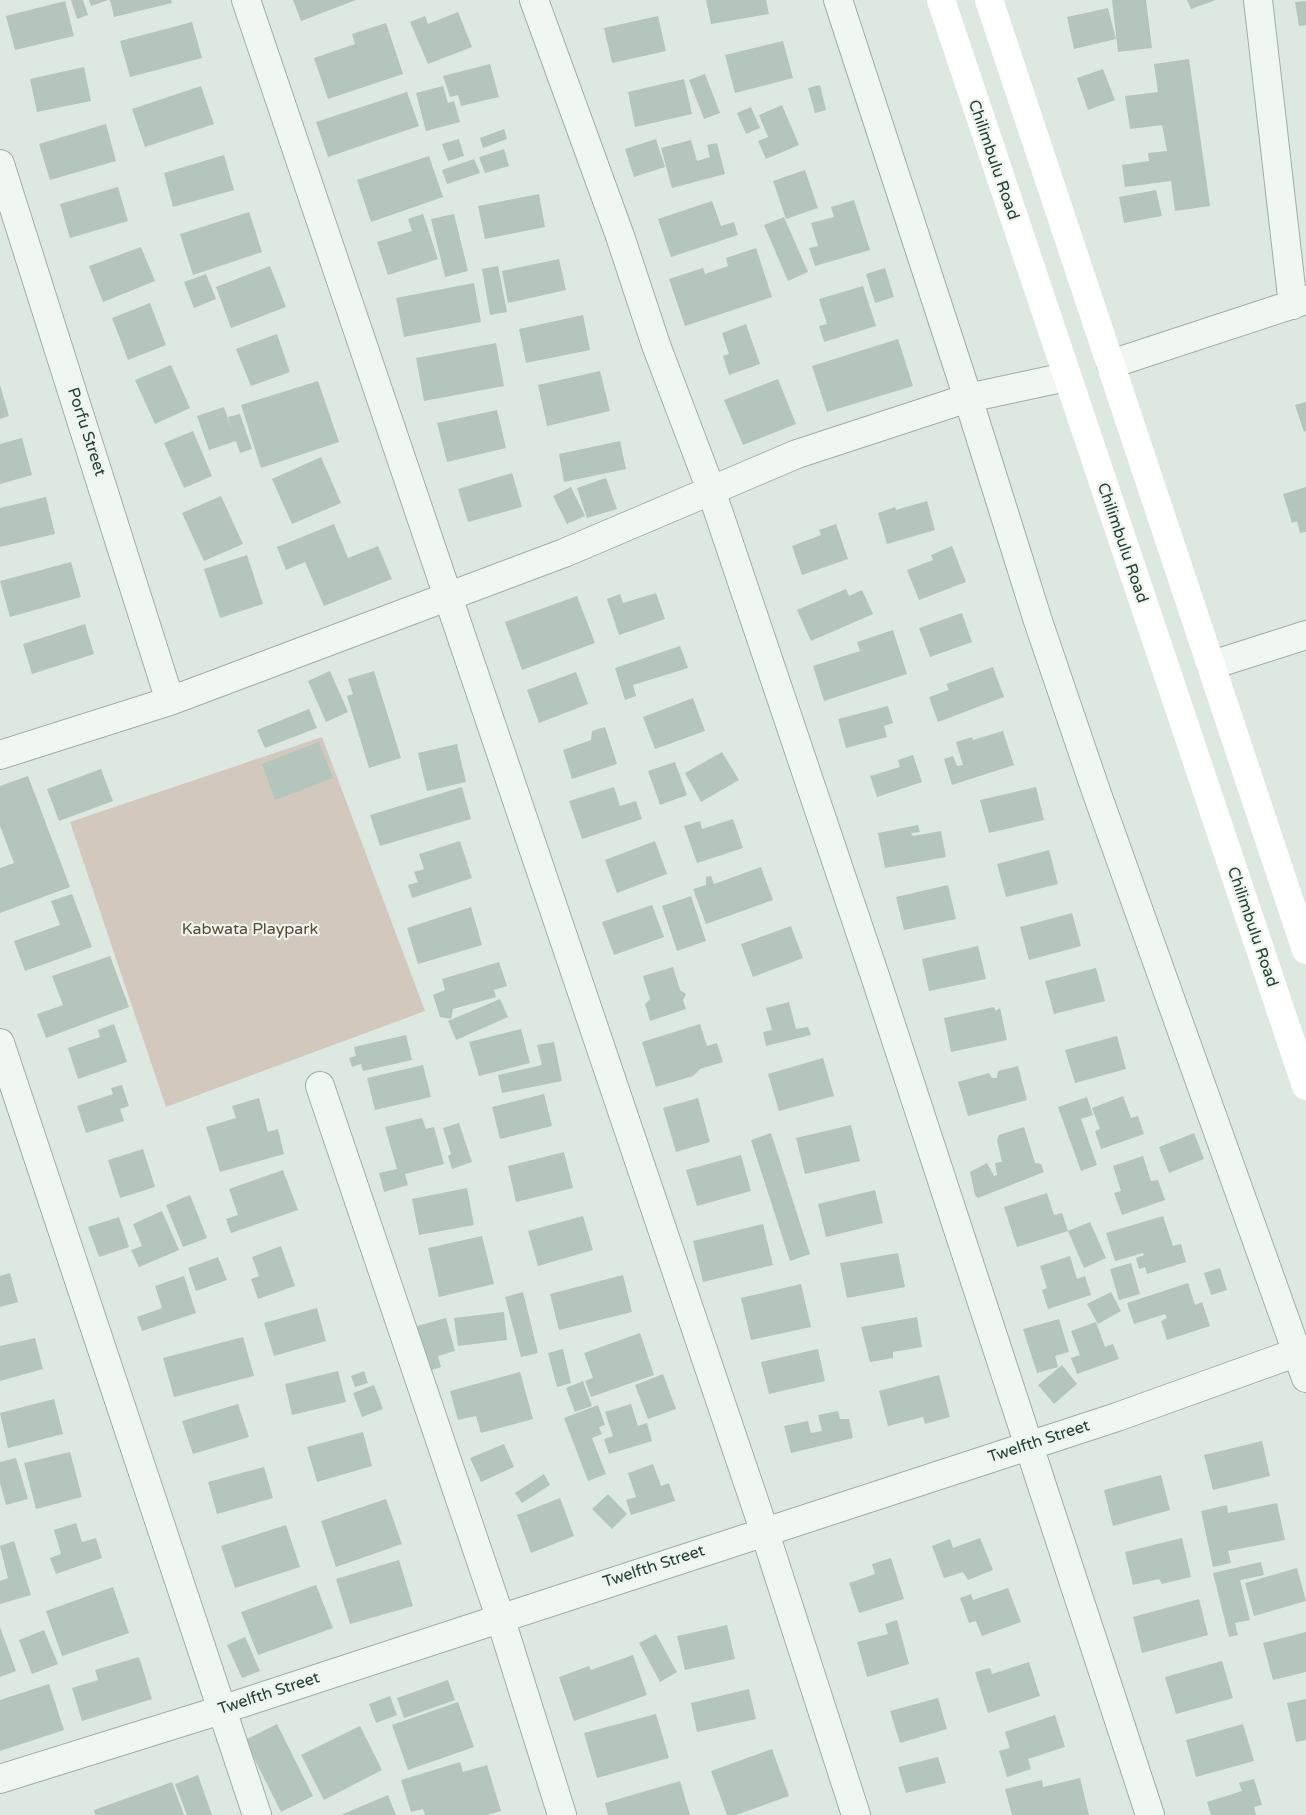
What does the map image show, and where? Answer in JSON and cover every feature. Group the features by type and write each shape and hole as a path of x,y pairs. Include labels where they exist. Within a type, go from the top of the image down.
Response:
{"main road":[{"name":"Chilimbulu Road","path":"941,0 1066,377 1306,1086"},
{"path":"989,0 1306,950"}],"street":[{"path":"246,0 764,1530 856,1815"},
{"path":"534,0 620,236 656,345 711,490 880,988 1150,1815"},
{"path":"838,0 968,398 1038,621 1093,782 1302,1351 1306,1378"},
{"path":"1111,364 1299,303 1258,0"},
{"name":"Porfu Street","path":"0,164 170,700"},
{"path":"0,755 170,700 564,553 797,454 968,398 1066,377"},
{"path":"1212,665 1306,635"},
{"path":"0,1043 257,1815"},
{"path":"320,1086 500,1617 562,1815"},
{"name":"Twelfth Street","path":"0,1779 221,1710 764,1530 1028,1446 1302,1351"}],"green space":[{"name":"Kabwata Playpark","path":"322,737 425,1011 166,1107 70,822"}],"building":[{"path":"71,0 83,0 88,15 77,19"},
{"path":"89,0 108,0 91,6"},
{"path":"110,0 171,0 172,3 114,17"},
{"path":"293,0 356,0 301,21"},
{"path":"706,0 766,0 769,14 711,24"},
{"path":"1112,0 1146,0 1152,48 1118,52"},
{"path":"1187,0 1216,0 1191,9"},
{"path":"65,1 74,36 15,50 6,16"},
{"path":"1306,1 1306,25 1299,26 1295,2"},
{"path":"1108,8 1116,39 1074,49 1067,17"},
{"path":"458,12 472,47 428,64 410,22 425,16 428,24"},
{"path":"658,16 666,51 612,63 604,28"},
{"path":"192,22 202,58 130,77 120,41"},
{"path":"386,23 403,74 328,99 314,58 355,44 352,34"},
{"path":"783,41 793,78 735,93 725,55"},
{"path":"1189,59 1210,206 1175,211 1171,181 1125,187 1122,165 1149,161 1148,153 1167,151 1162,125 1130,129 1125,96 1158,92 1154,64"},
{"path":"490,64 499,97 461,106 458,95 450,97 443,76"},
{"path":"84,67 91,101 37,112 30,79"},
{"path":"1103,69 1115,100 1088,110 1077,78"},
{"path":"705,74 720,113 704,119 689,80"},
{"path":"684,79 692,114 635,127 628,92"},
{"path":"820,85 826,110 815,113 808,88"},
{"path":"201,86 214,124 145,147 132,109"},
{"path":"443,86 448,103 454,101 460,122 426,131 416,93"},
{"path":"407,92 419,126 328,157 316,122"},
{"path":"782,105 799,145 766,159 758,141 768,137 759,115"},
{"path":"751,107 760,128 746,134 737,113"},
{"path":"106,124 116,161 50,180 39,144"},
{"path":"504,129 507,139 483,148 480,138"},
{"path":"459,139 464,156 448,161 442,144"},
{"path":"656,139 665,167 634,177 625,149"},
{"path":"691,140 697,161 710,157 707,145 717,143 725,174 672,188 661,148"},
{"path":"504,149 509,166 485,173 479,157"},
{"path":"224,155 234,190 173,207 164,173"},
{"path":"429,156 443,197 371,222 357,180"},
{"path":"474,159 480,173 447,184 442,170"},
{"path":"805,170 818,208 786,219 773,181"},
{"path":"118,187 128,221 70,238 60,204"},
{"path":"1156,190 1162,216 1124,223 1119,197"},
{"path":"539,194 545,227 485,239 478,206"},
{"path":"854,200 870,250 815,266 809,248 818,246 811,223 834,217 831,207"},
{"path":"712,201 721,226 734,222 738,235 671,257 658,219"},
{"path":"249,212 262,252 193,275 180,234"},
{"path":"423,214 438,259 388,275 377,242 412,231 408,219"},
{"path":"454,214 468,271 445,277 431,219"},
{"path":"784,217 808,272 788,281 764,225"},
{"path":"141,247 155,281 103,302 89,266"},
{"path":"756,248 772,297 685,326 669,279 703,268 705,274 728,266 726,258"},
{"path":"559,259 566,290 508,303 502,271"},
{"path":"270,266 286,307 231,328 216,287"},
{"path":"498,266 507,312 490,315 482,269"},
{"path":"885,268 894,297 875,303 866,274"},
{"path":"206,274 216,299 194,308 184,282"},
{"path":"474,283 481,322 404,337 396,298"},
{"path":"863,286 876,326 824,342 819,326 827,324 819,299"},
{"path":"150,303 166,345 128,360 112,318"},
{"path":"583,315 590,350 526,363 519,329"},
{"path":"746,324 760,364 729,375 723,356 729,354 722,333"},
{"path":"277,334 290,372 251,386 236,349"},
{"path":"898,339 913,386 827,412 812,366"},
{"path":"496,343 504,386 424,401 416,358"},
{"path":"171,365 190,408 155,424 135,380"},
{"path":"600,371 610,411 547,426 538,385"},
{"path":"778,379 796,424 743,445 724,400"},
{"path":"318,381 339,442 261,468 241,405"},
{"path":"0,385 9,416 0,419"},
{"path":"1306,402 1306,431 1304,432 1295,405"},
{"path":"224,407 234,436 228,417 240,414 252,449 240,453 236,441 209,450 197,416"},
{"path":"497,410 506,448 447,462 437,423"},
{"path":"193,431 212,476 184,488 164,443"},
{"path":"22,438 32,475 0,484 0,444"},
{"path":"620,441 626,469 564,482 559,454"},
{"path":"321,457 341,503 292,524 272,479"},
{"path":"512,473 522,507 468,522 458,489"},
{"path":"606,478 617,509 587,518 577,488"},
{"path":"571,487 585,516 567,524 553,496"},
{"path":"1306,487 1306,532 1300,533 1297,521 1292,523 1283,494"},
{"path":"221,496 243,544 204,561 182,513"},
{"path":"46,497 55,534 0,547 0,508"},
{"path":"927,501 935,530 887,544 878,513 895,507 896,510"},
{"path":"334,524 348,558 378,546 392,579 324,606 305,562 286,570 277,547"},
{"path":"836,524 848,559 802,575 792,546 821,535 819,530"},
{"path":"952,546 966,582 919,600 907,570 933,560 931,555"},
{"path":"247,555 263,604 220,618 204,569"},
{"path":"71,562 81,597 10,617 0,581"},
{"path":"846,589 849,596 862,590 873,614 811,641 797,610"},
{"path":"656,593 665,619 619,635 607,599 620,594 623,603"},
{"path":"577,596 595,643 522,670 505,622"},
{"path":"962,613 972,642 930,657 919,628"},
{"path":"85,624 94,654 32,674 23,644"},
{"path":"893,630 907,674 824,701 813,666 860,651 857,642"},
{"path":"680,646 688,668 633,685 636,696 625,700 615,668"},
{"path":"993,667 1004,697 938,722 929,697 949,690 946,684"},
{"path":"330,671 348,712 326,722 308,681"},
{"path":"374,671 401,758 369,768 347,696 353,694 348,679"},
{"path":"576,672 588,704 539,723 527,690"},
{"path":"693,698 705,731 655,749 643,717"},
{"path":"888,706 893,723 884,726 887,737 846,748 838,719"},
{"path":"309,709 317,728 265,748 257,730"},
{"path":"605,727 617,764 572,779 563,750 591,740 592,731"},
{"path":"1003,731 1014,765 952,785 944,759 953,756 957,766 963,765 956,742 972,737 973,740"},
{"path":"319,742 333,778 275,800 262,764"},
{"path":"457,744 466,782 427,791 418,753"},
{"path":"722,752 739,780 701,802 685,773"},
{"path":"913,755 922,782 877,797 870,776 900,767 898,760"},
{"path":"675,762 687,795 660,805 648,771"},
{"path":"101,769 113,801 59,821 47,789"},
{"path":"28,776 70,887 0,913 0,868 14,863 0,826 0,786"},
{"path":"462,787 471,819 380,846 370,815"},
{"path":"614,787 620,806 636,801 642,819 582,839 569,801"},
{"path":"1036,787 1044,820 989,833 980,800"},
{"path":"733,819 743,848 697,863 684,826 700,821 702,829"},
{"path":"918,825 920,832 911,833 913,836 941,831 946,857 885,868 878,833"},
{"path":"460,841 472,878 412,898 408,885 418,882 414,872 424,869 419,854"},
{"path":"655,841 667,874 617,893 605,860"},
{"path":"1049,850 1058,884 1006,897 997,864"},
{"path":"761,867 773,900 706,924 693,889 706,885 706,877 711,876 714,884"},
{"path":"948,885 956,919 904,930 896,897"},
{"path":"72,894 92,947 25,971 14,941 60,925 51,901"},
{"path":"691,896 706,941 677,951 662,906"},
{"path":"652,905 664,937 614,955 602,922"},
{"path":"471,907 482,945 418,964 407,928"},
{"path":"1072,913 1081,946 1029,960 1020,927"},
{"path":"791,926 803,958 753,977 741,944"},
{"path":"978,946 986,979 929,991 922,959"},
{"path":"110,956 129,1007 46,1038 37,1014 63,1005 52,976"},
{"path":"499,962 507,986 494,990 496,997 453,1009 451,1019 440,1017 433,995 445,990 442,979"},
{"path":"673,967 680,990 686,994 683,1000 686,1009 650,1021 645,1004 650,999 643,976"},
{"path":"1096,968 1105,1001 1054,1014 1045,981"},
{"path":"500,999 508,1017 456,1040 448,1021"},
{"path":"789,1002 796,1029 808,1027 811,1035 766,1046 763,1032 772,1030 766,1008"},
{"path":"994,1007 996,1011 1000,1008 1007,1040 951,1052 944,1018"},
{"path":"114,1024 127,1062 78,1079 68,1048 100,1037 98,1030"},
{"path":"700,1024 707,1046 717,1043 723,1062 700,1069 693,1076 656,1087 642,1042"},
{"path":"521,1029 530,1063 479,1076 469,1042"},
{"path":"406,1035 412,1060 363,1071 361,1064 352,1067 349,1058 356,1056 354,1047"},
{"path":"1117,1036 1126,1069 1075,1083 1065,1050"},
{"path":"554,1042 562,1081 502,1093 498,1075 542,1065 537,1045"},
{"path":"823,1058 834,1096 779,1111 768,1074"},
{"path":"423,1065 431,1097 375,1110 367,1078"},
{"path":"1018,1066 1027,1100 968,1116 958,1082 989,1073 992,1078 997,1078 998,1071"},
{"path":"122,1085 129,1106 120,1109 124,1121 86,1133 77,1106 113,1094 111,1088"},
{"path":"544,1094 552,1126 500,1139 492,1107"},
{"path":"1123,1096 1131,1118 1138,1116 1144,1134 1101,1149 1095,1131 1100,1129 1092,1108"},
{"path":"1087,1097 1093,1115 1081,1119 1097,1165 1081,1171 1058,1107"},
{"path":"259,1098 268,1132 278,1129 284,1154 220,1172 206,1127 236,1118 232,1106"},
{"path":"698,1098 710,1142 676,1152 663,1108"},
{"path":"422,1118 426,1129 434,1127 444,1164 405,1174 408,1185 384,1192 379,1173 397,1169 385,1127"},
{"path":"459,1123 472,1162 452,1169 448,1156 451,1154 443,1128"},
{"path":"851,1125 860,1161 805,1174 796,1138"},
{"path":"1024,1127 1035,1163 1041,1164 1044,1172 978,1198 975,1195 970,1172 987,1163 994,1176 997,1175 995,1163 1002,1162 997,1140 999,1135"},
{"path":"771,1133 810,1254 790,1261 751,1140"},
{"path":"1194,1133 1204,1159 1169,1173 1159,1147"},
{"path":"143,1149 155,1187 120,1198 108,1160"},
{"path":"564,1152 573,1188 516,1202 508,1166"},
{"path":"741,1155 751,1191 697,1206 686,1170"},
{"path":"1143,1156 1151,1181 1158,1180 1165,1200 1122,1215 1114,1193 1121,1191 1113,1166"},
{"path":"283,1170 298,1210 231,1233 226,1219 238,1215 229,1189"},
{"path":"467,1188 474,1225 419,1235 412,1199"},
{"path":"875,1190 883,1223 826,1237 818,1204"},
{"path":"1047,1193 1054,1215 1062,1213 1068,1231 1017,1247 1004,1207"},
{"path":"190,1195 207,1238 183,1247 166,1205"},
{"path":"162,1211 179,1250 139,1267 131,1250 142,1246 133,1224"},
{"path":"583,1216 593,1250 538,1266 528,1231"},
{"path":"1163,1216 1173,1246 1181,1244 1186,1262 1147,1274 1145,1267 1139,1269 1136,1258 1144,1255 1143,1253 1115,1261 1106,1233"},
{"path":"119,1217 129,1247 99,1257 88,1227"},
{"path":"1090,1222 1106,1258 1084,1268 1068,1231"},
{"path":"763,1224 773,1265 703,1282 693,1241"},
{"path":"482,1236 494,1284 439,1297 428,1248"},
{"path":"281,1246 295,1286 258,1299 251,1279 259,1276 252,1257"},
{"path":"898,1253 905,1287 847,1298 840,1263"},
{"path":"1070,1256 1077,1279 1085,1276 1091,1295 1048,1309 1042,1290 1047,1288 1040,1266"},
{"path":"218,1257 227,1280 196,1291 188,1268"},
{"path":"1131,1263 1140,1294 1119,1300 1110,1269"},
{"path":"1220,1268 1227,1290 1211,1295 1204,1273"},
{"path":"10,1273 18,1302 0,1307 0,1276"},
{"path":"623,1275 632,1312 559,1330 550,1294"},
{"path":"184,1276 196,1313 142,1331 137,1317 162,1308 155,1286"},
{"path":"1188,1283 1195,1305 1202,1302 1210,1326 1167,1340 1161,1321 1167,1318 1165,1314 1134,1324 1127,1303"},
{"path":"801,1284 811,1327 751,1340 741,1298"},
{"path":"523,1292 538,1353 521,1357 505,1297"},
{"path":"1111,1292 1121,1311 1098,1324 1087,1304"},
{"path":"317,1308 326,1341 274,1356 264,1323"},
{"path":"504,1312 507,1340 458,1346 454,1318"},
{"path":"917,1317 922,1347 893,1352 893,1358 870,1362 861,1327"},
{"path":"446,1318 455,1351 438,1356 441,1367 429,1371 417,1326"},
{"path":"1059,1319 1069,1352 1055,1356 1058,1367 1037,1373 1023,1329"},
{"path":"1096,1322 1105,1347 1113,1344 1119,1359 1077,1374 1071,1358 1080,1355 1071,1331"},
{"path":"640,1333 654,1375 591,1397 585,1381 593,1378 584,1353"},
{"path":"243,1337 254,1376 174,1397 163,1358"},
{"path":"35,1338 43,1369 0,1381 0,1346"},
{"path":"563,1349 571,1383 557,1387 548,1353"},
{"path":"818,1349 825,1381 769,1394 761,1362"},
{"path":"1062,1365 1077,1384 1054,1404 1038,1385"},
{"path":"338,1371 346,1402 292,1415 285,1384"},
{"path":"364,1371 368,1383 355,1387 351,1376"},
{"path":"520,1372 533,1419 481,1433 476,1416 458,1420 450,1391"},
{"path":"663,1374 676,1409 648,1419 635,1385"},
{"path":"939,1375 950,1417 925,1424 923,1417 888,1426 879,1391"},
{"path":"583,1381 592,1406 575,1412 566,1388"},
{"path":"374,1385 383,1409 362,1417 353,1393"},
{"path":"54,1399 63,1434 8,1448 0,1413"},
{"path":"238,1404 249,1437 193,1454 182,1421"},
{"path":"631,1404 638,1426 647,1423 652,1441 609,1454 604,1439 613,1436 605,1412"},
{"path":"598,1405 605,1425 599,1427 602,1434 592,1438 606,1474 588,1481 564,1418"},
{"path":"838,1411 840,1419 849,1419 853,1438 791,1453 784,1426 808,1421 811,1433 822,1431 818,1415"},
{"path":"363,1432 372,1466 317,1482 307,1447"},
{"path":"1262,1441 1270,1476 1213,1490 1204,1455"},
{"path":"504,1444 514,1467 481,1482 470,1458"},
{"path":"70,1452 82,1497 36,1509 24,1463"},
{"path":"16,1458 28,1499 6,1505 0,1483 0,1462"},
{"path":"653,1464 661,1486 669,1483 675,1501 631,1515 626,1500 636,1497 628,1473"},
{"path":"264,1467 273,1498 217,1514 208,1482"},
{"path":"544,1474 550,1485 522,1503 515,1493"},
{"path":"1161,1475 1170,1510 1113,1526 1104,1490"},
{"path":"608,1494 627,1514 612,1529 592,1509"},
{"path":"560,1498 574,1536 531,1553 517,1515"},
{"path":"386,1499 402,1544 336,1567 321,1521"},
{"path":"1277,1503 1285,1540 1228,1551 1231,1563 1213,1567 1201,1511 1227,1505 1228,1513"},
{"path":"76,1523 82,1542 96,1538 102,1558 56,1574 50,1558 61,1554 54,1530"},
{"path":"286,1525 300,1567 235,1588 221,1546"},
{"path":"980,1538 993,1570 968,1580 963,1572 944,1578 932,1546 950,1539 953,1548"},
{"path":"1182,1538 1191,1577 1162,1584 1159,1579 1133,1585 1125,1552"},
{"path":"14,1541 31,1595 0,1604 0,1581 8,1578 0,1546"},
{"path":"891,1558 904,1599 859,1613 849,1583 875,1574 872,1564"},
{"path":"399,1560 413,1606 350,1624 336,1579"},
{"path":"1261,1562 1264,1575 1240,1580 1250,1620 1235,1623 1238,1635 1229,1637 1213,1573"},
{"path":"1297,1568 1306,1601 1254,1616 1245,1583"},
{"path":"316,1585 333,1628 258,1655 241,1612"},
{"path":"113,1587 129,1633 62,1656 46,1611"},
{"path":"1008,1588 1021,1622 982,1636 976,1621 969,1623 960,1598 971,1594 973,1600"},
{"path":"1199,1599 1208,1635 1142,1653 1133,1617"},
{"path":"897,1620 909,1664 867,1677 857,1642 888,1634 885,1624"},
{"path":"727,1625 735,1659 685,1670 677,1636"},
{"path":"0,1627 16,1671 0,1677"},
{"path":"44,1630 58,1664 32,1674 19,1640"},
{"path":"1306,1632 1306,1672 1273,1680 1263,1643"},
{"path":"656,1634 677,1672 660,1682 639,1643"},
{"path":"245,1637 260,1671 242,1678 227,1645"},
{"path":"633,1655 647,1695 574,1721 559,1677 589,1666 591,1670"},
{"path":"139,1657 152,1699 82,1721 72,1688 98,1680 95,1670"},
{"path":"1222,1661 1233,1698 1176,1714 1165,1677"},
{"path":"1029,1662 1040,1696 988,1713 975,1672 990,1668 992,1674"},
{"path":"448,1680 455,1700 404,1718 397,1698"},
{"path":"49,1684 64,1730 0,1751 0,1700"},
{"path":"749,1689 756,1719 697,1732 691,1703"},
{"path":"390,1696 397,1715 376,1723 369,1704"},
{"path":"938,1698 947,1729 900,1743 890,1711"},
{"path":"1306,1699 1306,1740 1296,1742 1287,1703"},
{"path":"458,1702 474,1747 408,1770 392,1725"},
{"path":"656,1714 669,1758 597,1778 584,1733"},
{"path":"1055,1715 1065,1747 1028,1759 1031,1769 1007,1777 999,1751 1010,1748 1005,1732"},
{"path":"277,1724 313,1796 281,1812 245,1740"},
{"path":"1243,1724 1254,1761 1196,1777 1186,1740"},
{"path":"360,1726 382,1770 324,1800 301,1755"},
{"path":"772,1749 789,1796 736,1815 727,1815 711,1771"},
{"path":"938,1757 946,1783 906,1793 898,1767"},
{"path":"460,1762 463,1772 487,1765 501,1811 487,1815 425,1815 423,1809 411,1812 401,1780"},
{"path":"198,1775 212,1815 187,1815 175,1784"},
{"path":"1080,1778 1089,1815 1012,1815 1005,1789 1042,1780 1043,1787"},
{"path":"1254,1779 1262,1805 1254,1807 1256,1815 1211,1815 1207,1802 1242,1791 1239,1783"},
{"path":"680,1781 690,1815 608,1815 605,1803"},
{"path":"172,1782 184,1815 95,1815 94,1810"},
{"path":"388,1795 396,1815 341,1815"}]}
